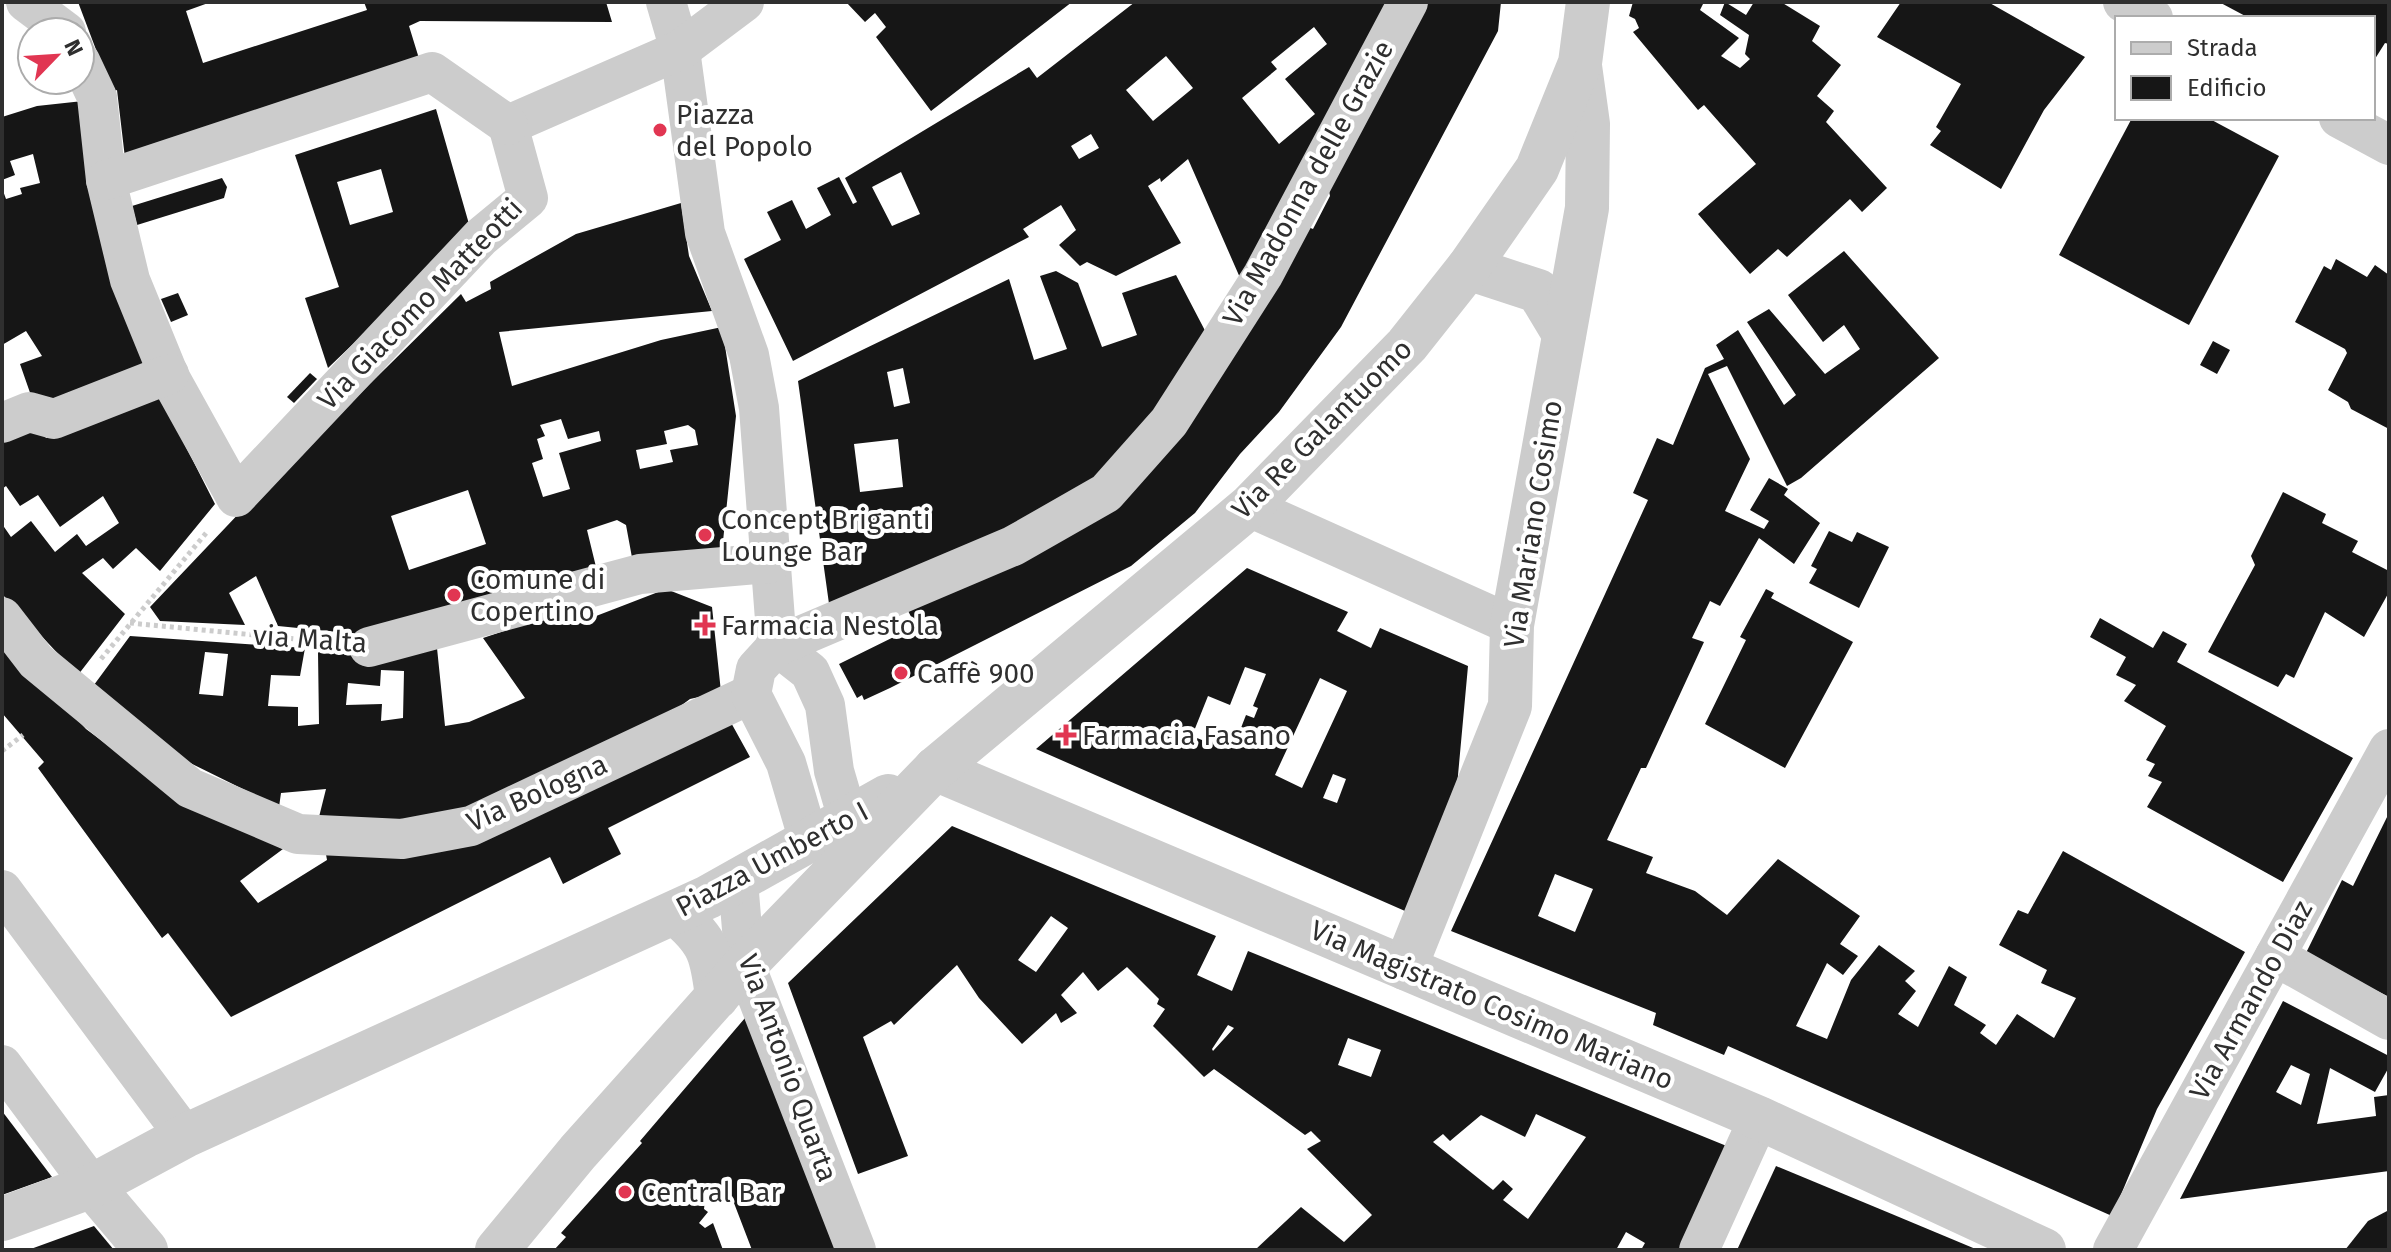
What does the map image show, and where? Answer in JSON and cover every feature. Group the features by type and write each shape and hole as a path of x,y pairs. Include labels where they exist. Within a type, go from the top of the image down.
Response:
{"street":[{"path":"2,28 26,2 45,16"},
{"path":"666,2 680,50 705,233 749,355 759,408 777,646 810,672 825,705 834,771 848,819"},
{"path":"106,180 432,72 508,125 680,50 744,2"},
{"name":"Via Madonna delle Grazie","path":"777,646 1013,546 1106,493 1169,422 1263,275 1408,2"},
{"name":"Via Re Galantuomo","path":"935,769 1249,507 1407,345 1468,268 1537,169 1580,63 1588,2"},
{"path":"2123,2 2149,16"},
{"name":"Via Mariano Cosimo","path":"1405,968 1510,706 1512,625 1587,208 1588,124 1580,63"},
{"path":"96,95 106,180 130,280 169,374 236,497"},
{"name":"Via Giacomo Matteotti","path":"236,497 481,237 528,198 508,125"},
{"path":"1468,268 1538,291 1564,334"},
{"path":"2,423 29,412 54,419 169,374"},
{"path":"1249,507 1512,625"},
{"name":"via Malta","path":"369,647 640,574 770,563"},
{"name":"Via Bologna","path":"2,617 36,661 190,788 298,834 402,839 471,826 751,694"},
{"path":"777,646 756,669 751,694 786,763 825,854"},
{"name":"Via Armando Diaz","path":"2113,1250 2389,749"},
{"name":"Piazza Umberto I","path":"497,1250 731,981 848,819 935,769"},
{"name":"Piazza Umberto I","path":"2,1219 92,1186 185,1136 675,913 738,881 825,854 935,769"},
{"name":"Via Magistrato Cosimo Mariano","path":"935,769 1759,1118 2044,1250"},
{"name":"Via Antonio Quarta","path":"738,881 731,981 856,1250"},
{"path":"2,890 185,1136"},
{"path":"675,913 699,933 712,957 731,981"},
{"path":"2275,956 2389,1020"},
{"path":"2,1065 92,1186 146,1250"},
{"path":"1699,1250 1759,1118"}],"path":[{"path":"74,694 129,623 236,497"},
{"name":"via Malta","path":"129,623 369,647"},
{"path":"2,751 23,735"}],"building":[{"path":"78,2 211,2 186,11 203,63 367,10 364,2 606,2 612,22 420,21 409,26 421,65 125,158 117,90 112,92 96,50 96,16 83,16"},
{"path":"846,2 1072,2 931,111 876,37 886,27 875,13 865,22"},
{"path":"1135,2 1399,2 1241,280 1188,159 1161,182 1160,178 1148,186 1181,243 1116,276 1087,262 1080,266 1059,245 1076,230 1061,205 1023,229 1029,237 793,361 744,259 781,240 767,212 792,200 806,229 831,215 817,188 839,177 853,204 857,202 845,178 1029,67 1037,78","holes":["1314,27 1327,44 1285,79 1315,114 1279,144 1242,98 1277,69 1271,62","1166,56 1193,88 1153,121 1126,90","1091,134 1099,148 1079,159 1071,146","901,172 920,214 892,226 872,187"]},
{"path":"1428,2 1501,2 1498,31 1341,327 1279,412 1240,454 1195,513 1131,566 890,688 864,700 862,695 857,698 839,664 916,626 907,609 1097,512 1308,227 1313,229 1330,196 1328,186"},
{"path":"1633,2 1704,2 1700,10 1739,38 1721,56 1740,68 1750,59 1745,54 1749,35 1720,15 1725,2 1746,15 1754,2 1781,2 1820,26 1812,41 1841,65 1817,96 1834,111 1826,122 1887,188 1862,212 1850,199 1787,257 1778,249 1750,274 1698,214 1756,164 1704,105 1698,110 1633,32 1639,28 1635,19 1629,16"},
{"path":"1901,2 1988,2 2085,57 2044,110 2001,189 1930,145 1941,131 1936,127 1961,84 1877,37"},
{"path":"2219,2 2389,2 2389,44 2385,43 2375,59 2375,16 2245,16"},
{"path":"83,101 146,363 35,407 20,364 42,356 26,331 2,345 2,188 6,199 22,194 20,188 40,183 33,154 10,161 15,175 2,180 2,117 37,106"},
{"path":"436,109 471,231 328,368 305,298 339,287 295,155","holes":["381,169 393,212 350,225 337,182"]},
{"path":"2131,120 2212,120 2279,156 2189,325 2059,255"},
{"path":"222,178 227,187 224,198 137,225 132,206"},
{"path":"681,203 689,256 712,311 499,332 512,386 661,340 722,327 736,416 722,551 633,563 626,525 617,520 587,530 597,571 358,634 278,626 256,576 229,593 245,625 160,621 150,607 245,507 461,294 466,302 491,289 490,282 576,234","holes":["561,419 568,439 599,431 601,441 559,453 570,489 543,497 532,463 543,459 537,439 545,436 540,425","688,425 695,430 698,445 670,450 673,462 640,469 636,450 667,444 664,431","468,490 486,544 409,570 391,516"]},
{"path":"1844,251 1939,358 1801,478 1787,486 1727,366 1708,374 1750,459 1725,511 1764,529 1769,521 1750,510 1769,478 1788,489 1784,495 1820,523 1794,564 1759,538 1720,606 1710,601 1692,638 1704,642 1646,768 1641,768 1607,840 1653,857 1646,873 1695,891 1727,915 1778,859 1860,916 1840,944 1858,956 1843,975 1827,963 1796,1026 1827,1039 1851,980 1879,945 1915,971 1905,981 1916,991 1898,1014 1918,1027 1949,966 1967,977 1954,1005 1986,1025 1980,1033 1996,1045 2017,1014 2054,1038 2076,998 2041,983 2047,970 1999,945 2018,910 2028,914 2063,851 2245,952 2157,1109 2112,1216 1728,1046 1724,1055 1653,1025 1656,1013 1451,931 1648,500 1633,493 1657,438 1673,445 1705,368 1724,359 1716,345 1738,330 1784,405 1796,395 1747,322 1769,309 1825,374 1860,349 1844,325 1823,342 1788,295","holes":["1555,874 1593,889 1575,932 1538,916"]},
{"path":"2336,259 2367,277 2375,265 2389,275 2389,429 2351,409 2348,402 2328,390 2347,353 2345,349 2295,322 2324,266 2331,270"},
{"path":"1056,271 1078,283 1102,347 1137,335 1122,293 1176,275 1212,344 1084,493 830,611 798,381 1009,279 1034,360 1067,349 1040,276","holes":["903,368 910,403 894,407 887,372","898,439 903,487 860,492 854,444"]},
{"path":"178,293 188,315 171,322 161,299"},
{"path":"2213,341 2230,350 2217,374 2200,365"},
{"path":"310,373 317,379 294,403 287,397"},
{"path":"158,392 215,504 160,571 136,548 113,569 103,558 82,573 125,614 78,675 2,594 2,524 11,537 31,521 55,552 77,534 86,546 119,523 103,496 60,527 38,495 20,506 6,486 2,489 2,440 41,427 46,438"},
{"path":"2283,492 2326,514 2322,523 2358,541 2352,552 2389,571 2389,592 2364,637 2325,612 2294,678 2286,674 2278,687 2208,652 2255,565 2251,556"},
{"path":"1829,531 1852,542 1857,532 1889,547 1859,608 1809,583 1817,569 1811,566"},
{"path":"1247,568 1348,612 1337,631 1371,648 1380,628 1468,666 1455,808 1405,911 1036,749","holes":["1245,667 1266,674 1253,706 1258,708 1254,718 1246,715 1239,733 1232,729 1229,736 1216,731 1212,744 1192,736 1208,696 1230,705","1320,678 1347,691 1302,788 1275,775","1333,774 1346,779 1337,803 1323,798"]},
{"path":"666,589 712,607 721,692 690,699 648,730 476,812 341,827 318,821 326,789 281,793 279,807 176,756 91,689 130,636 305,648 300,676 271,675 268,706 298,707 298,726 319,724 318,652 383,657 437,648 445,726 469,722 525,698 483,638 572,608 578,623","holes":["205,652 228,654 223,696 199,694","381,670 404,671 403,718 381,721 382,704 346,705 348,683 380,686"]},
{"path":"1766,589 1774,593 1771,598 1853,642 1785,768 1705,724 1746,640 1740,637"},
{"path":"2100,618 2153,648 2163,631 2187,644 2177,662 2353,758 2283,882 2147,807 2162,782 2148,776 2155,764 2146,760 2166,726 2124,701 2136,685 2116,675 2126,657 2090,637"},
{"path":"2,639 86,729 176,796 283,849 240,881 258,903 327,860 325,849 420,850 729,719 750,757 608,828 621,854 563,884 550,857 231,1017 168,933 162,938 38,768 44,762 2,713"},
{"path":"2389,813 2389,997 2305,955 2342,880 2353,886"},
{"path":"952,826 1216,936 1197,975 1232,991 1248,951 1734,1149 1686,1250 1641,1250 1645,1243 1626,1232 1616,1250 1255,1250 1301,1207 1344,1242 1372,1215 1307,1149 1321,1141 1311,1131 1305,1135 1214,1069 1204,1077 1153,1026 1165,1009 1157,1004 1159,999 1127,967 1098,991 1083,972 1061,995 1077,1013 1061,1023 1056,1013 1022,1044 979,998 957,965 894,1025 891,1021 863,1037 908,1156 858,1174 788,983","holes":["1051,916 1068,928 1036,972 1018,960","1228,1025 1234,1028 1213,1051","1348,1038 1381,1050 1371,1077 1338,1065","1536,1114 1586,1137 1528,1219 1503,1200 1513,1189 1503,1180 1493,1190 1433,1142 1443,1134 1450,1141 1481,1115 1525,1137"]},
{"path":"2283,1001 2389,1056 2389,1067 2375,1092 2330,1068 2317,1124 2376,1116 2374,1097 2389,1095 2389,1171 2180,1199","holes":["2291,1065 2310,1074 2301,1105 2276,1092"]},
{"path":"745,1018 844,1250 752,1250 729,1190 705,1200 704,1209 708,1212 699,1223 705,1228 713,1223 723,1250 554,1250 566,1237 561,1233 642,1143 640,1141"},
{"path":"2,1111 52,1177 2,1195"},
{"path":"1776,1166 1887,1212 1978,1250 1737,1250"},
{"path":"2389,1210 2389,1250 2345,1250 2368,1221"},
{"path":"94,1226 114,1250 28,1250"}],"place":[{"name":"Piazza del Popolo","path":"660,130"},
{"name":"Concept Briganti Lounge Bar","path":"705,535"},
{"name":"Comune di Copertino","path":"454,595"},
{"name":"Farmacia Nestola","path":"705,625"},
{"name":"Caffè 900","path":"901,673"},
{"name":"Farmacia Fasano","path":"1066,735"},
{"name":"Central Bar","path":"625,1192"}]}
